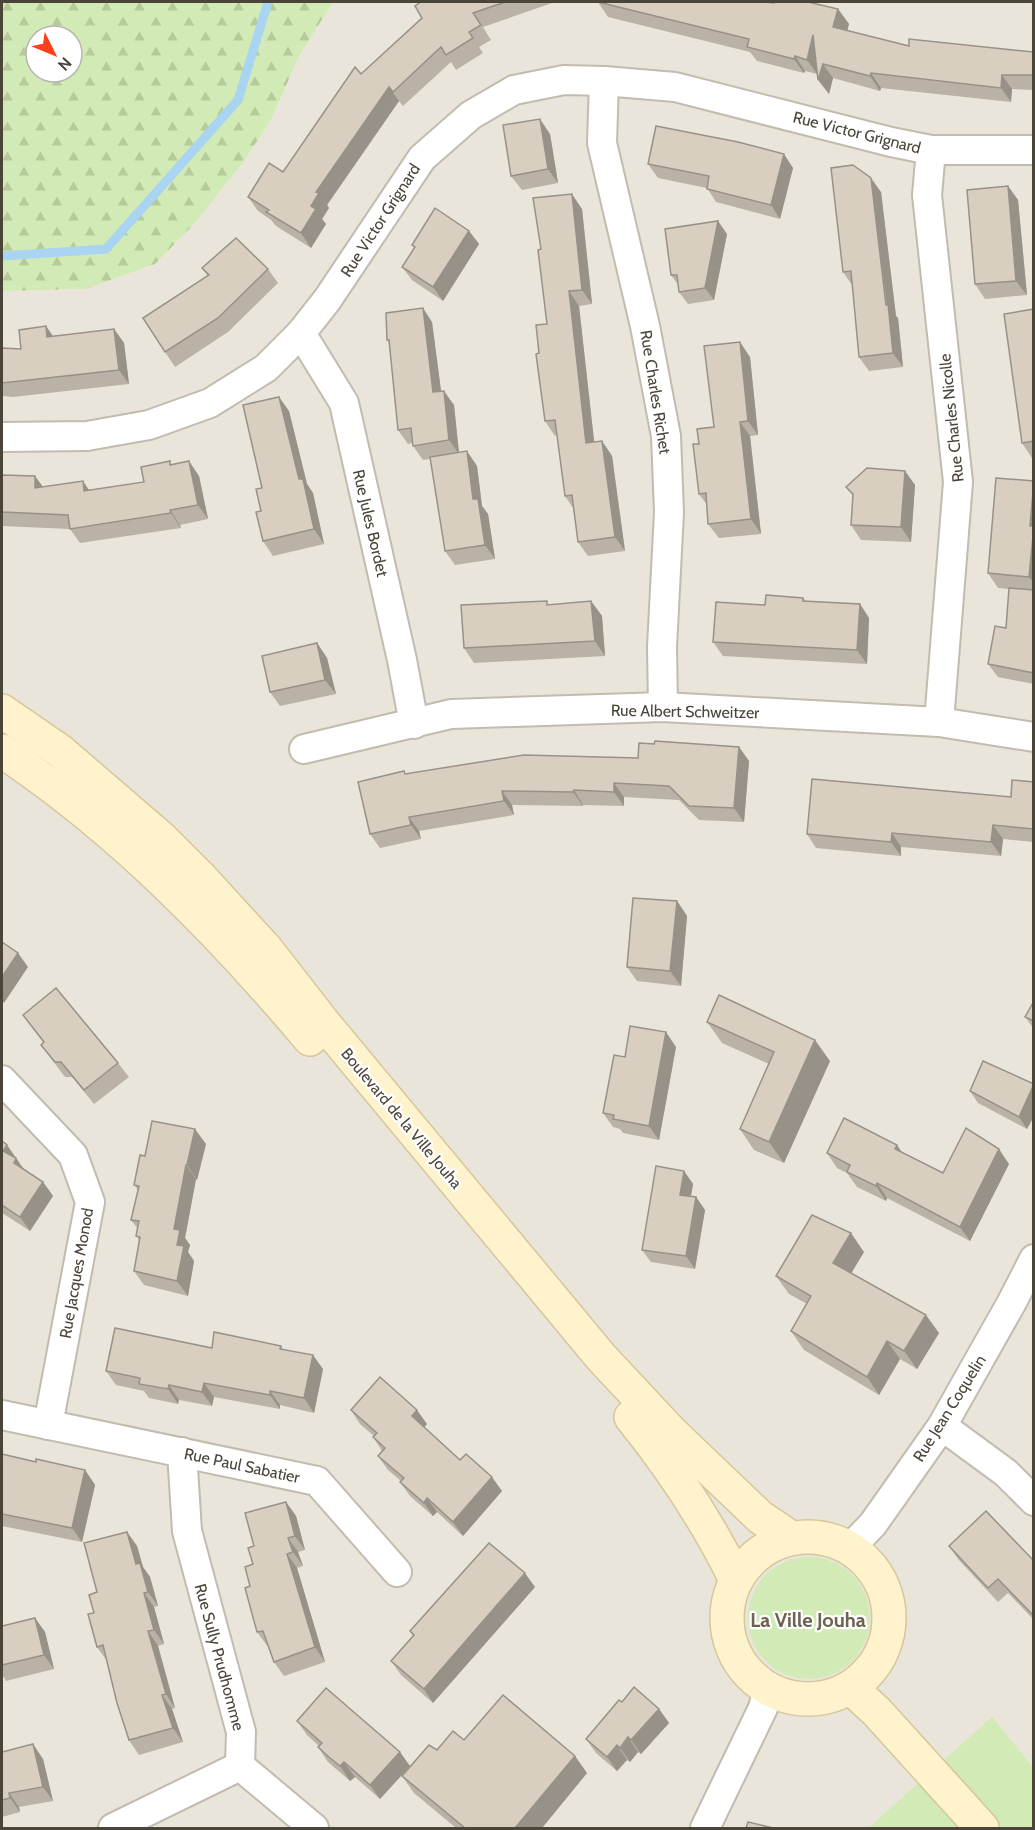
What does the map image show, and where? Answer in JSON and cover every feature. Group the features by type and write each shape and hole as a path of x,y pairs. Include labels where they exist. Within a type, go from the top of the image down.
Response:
{"main road":[{"name":"Boulevard de la Ville Jouha","path":"2,711 69,758 161,838 201,878 266,949 322,1021 601,1357 672,1434 760,1517 791,1538"},
{"name":"Boulevard de la Ville Jouha","path":"2,750 92,817 140,858 225,944 306,1034 657,1449 721,1549 736,1580"},
{"path":"810,1536 831,1540 850,1548 869,1563 882,1583 889,1606 890,1630 883,1653 870,1673 851,1688 831,1697 809,1700 788,1698 768,1689 751,1677 738,1660 730,1641 727,1620 729,1600 736,1580 751,1561 769,1547 791,1538 810,1536"},
{"path":"851,1688 877,1712 982,1828"}],"street":[{"name":"Rue Victor Grignard","path":"2,437 87,436 148,425 210,403 266,368 301,333 327,300 422,158 471,115 514,90 564,80 675,87 931,150 1034,150"},
{"name":"Rue Charles Richet","path":"604,81 602,142 645,326 666,436 669,512 662,646 663,706"},
{"name":"Rue Charles Nicolle","path":"931,150 927,195 958,482 939,722"},
{"name":"Rue Jules Bordet","path":"301,333 344,403 402,660 414,724"},
{"name":"Rue Albert Schweitzer","path":"304,749 452,714 663,706 939,722 1034,737"},
{"name":"Rue Jacques Monod","path":"2,1080 73,1155 90,1202 48,1425"},
{"name":"Rue Jean Coquelin","path":"850,1548 873,1524 942,1426 1034,1260"},
{"name":"Rue Paul Sabatier","path":"2,1415 317,1480 397,1572"},
{"path":"942,1426 1005,1473 1034,1501"},
{"name":"Rue Sully Prudhomme","path":"182,1452 187,1531 241,1732 240,1766"},
{"path":"705,1828 763,1708 768,1689"},
{"path":"113,1828 240,1766 314,1828"}],"shaded area":[{"path":"333,2 1033,2 1033,1767 992,1718 868,1828 2,1828 2,291 86,289 155,264 195,223 244,161 271,120 299,56"}],"green space":[{"path":"2,2 333,2 299,56 271,120 244,161 195,223 155,264 86,289 2,291"},
{"path":"809,1557 832,1561 852,1575 866,1595 870,1618 866,1641 852,1661 832,1675 809,1679 786,1675 766,1661 752,1641 748,1618 752,1595 766,1575 786,1561"},
{"path":"992,1717 1033,1767 1033,1828 868,1828"}],"building":[{"path":"421,2 505,2 473,13 481,25 469,32 473,38 446,55 441,47 393,92 389,87 316,192 319,193 311,206 316,209 301,233 266,212 269,210 248,197 269,163 283,172 355,67 361,74 422,18 415,6"},
{"path":"598,2 808,2 838,9 833,27 909,46 909,39 1033,52 1034,35 1034,75 1002,75 1001,88 871,73 870,76 823,64 818,80 813,35 807,60 795,56 794,59 747,47 749,39"},
{"path":"540,119 548,169 511,176 503,125"},
{"path":"656,126 738,142 784,154 771,205 707,189 709,176 648,164"},
{"path":"853,165 871,178 893,353 859,357 851,271 843,272 831,168"},
{"path":"1008,186 1016,281 975,284 967,190"},
{"path":"572,194 582,290 569,291 586,443 602,441 615,537 578,542 572,495 565,496 555,420 545,421 536,354 539,353 536,325 547,324 538,250 541,249 533,198"},
{"path":"435,208 469,231 433,287 402,267 415,247 412,245"},
{"path":"718,221 705,288 679,292 677,275 671,275 665,229"},
{"path":"236,238 268,269 218,318 165,352 143,318 209,275 202,268"},
{"path":"423,308 433,392 444,391 449,440 413,446 411,428 398,430 386,313"},
{"path":"1034,309 1034,441 1022,443 1004,314"},
{"path":"46,326 47,337 114,329 119,370 2,383 2,348 21,349 19,330"},
{"path":"740,342 748,421 740,422 751,519 708,524 706,493 699,494 693,444 699,444 697,429 714,427 704,346"},
{"path":"279,397 299,479 303,479 314,529 263,541 256,512 261,511 256,489 262,488 243,405"},
{"path":"467,451 473,499 478,499 485,545 445,551 430,457"},
{"path":"170,461 170,465 189,461 198,505 170,510 171,513 70,529 68,515 2,512 2,475 35,476 35,488 83,481 84,491 144,482 141,467"},
{"path":"867,468 905,471 901,527 851,525 853,494 846,487"},
{"path":"996,478 1034,481 1030,526 1034,526 1029,577 988,573"},
{"path":"1009,588 1034,590 1034,673 988,664 995,626 1006,628"},
{"path":"766,595 803,598 803,601 860,604 857,650 713,642 716,602 765,605"},
{"path":"547,601 547,605 591,601 595,641 464,648 461,605"},
{"path":"317,643 325,680 270,692 262,656"},
{"path":"655,741 739,747 734,808 689,806 669,786 614,783 614,792 502,791 504,801 409,817 411,825 370,834 358,782 404,771 405,774 524,755 638,758 639,743 654,744"},
{"path":"812,779 1011,797 1012,780 1034,782 1034,829 993,825 991,842 892,833 891,842 807,834"},
{"path":"633,898 677,901 670,971 627,967"},
{"path":"2,942 18,953 2,977"},
{"path":"56,988 118,1063 84,1090 61,1062 55,1062 41,1045 44,1042 23,1015"},
{"path":"719,995 815,1040 769,1142 740,1129 774,1052 707,1022"},
{"path":"1034,1001 1034,1021 1025,1017"},
{"path":"630,1026 666,1032 649,1126 613,1119 614,1115 603,1113 614,1055 625,1057"},
{"path":"983,1061 1034,1084 1019,1117 970,1091"},
{"path":"844,1118 897,1145 895,1149 943,1173 966,1128 999,1149 960,1227 877,1183 876,1186 847,1172 850,1165 827,1153"},
{"path":"152,1121 195,1129 174,1229 180,1230 177,1245 184,1246 177,1281 134,1271 140,1237 136,1236 139,1221 131,1220 139,1186 134,1185 140,1155 145,1156"},
{"path":"2,1141 7,1145 3,1151 16,1158 14,1163 43,1182 20,1217 2,1205"},
{"path":"656,1166 684,1171 680,1195 696,1197 686,1256 642,1250"},
{"path":"812,1215 851,1233 833,1263 926,1315 904,1351 887,1341 867,1377 791,1331 811,1296 776,1276"},
{"path":"115,1328 212,1348 214,1332 313,1355 304,1398 270,1391 270,1395 204,1383 202,1392 169,1385 168,1389 139,1384 140,1378 106,1371"},
{"path":"380,1377 417,1410 412,1416 460,1460 466,1454 492,1477 453,1522 427,1498 424,1503 400,1482 404,1478 378,1456 385,1448 373,1437 377,1433 351,1410"},
{"path":"2,1454 85,1470 72,1528 2,1514"},
{"path":"286,1502 295,1536 288,1538 293,1552 287,1554 315,1647 274,1662 263,1631 257,1632 245,1588 250,1586 245,1567 253,1564 248,1548 254,1546 245,1513"},
{"path":"986,1511 1034,1561 1034,1616 998,1579 988,1588 949,1546"},
{"path":"127,1532 136,1564 140,1563 148,1592 144,1593 154,1630 148,1631 166,1694 162,1695 173,1728 129,1740 117,1703 103,1645 97,1647 88,1614 94,1613 89,1595 97,1592 84,1543"},
{"path":"489,1543 525,1573 424,1689 391,1661 414,1635 410,1631"},
{"path":"35,1618 44,1655 2,1665 2,1626"},
{"path":"634,1687 659,1709 631,1740 628,1737 620,1748 617,1745 607,1757 586,1739 619,1700 622,1702"},
{"path":"326,1688 400,1752 370,1785 344,1762 340,1766 330,1758 318,1747 322,1743 297,1721"},
{"path":"503,1695 575,1756 515,1828 465,1828 402,1776 429,1745 437,1750 453,1731 464,1740"},
{"path":"33,1744 43,1787 9,1793 10,1798 2,1800 2,1752"},
{"path":"748,1822 773,1828 746,1828"}],"waterway":[{"path":"2,256 106,249 238,100 268,2"}],"district":[{"name":"La Ville Jouha","path":"808,1620"}]}
